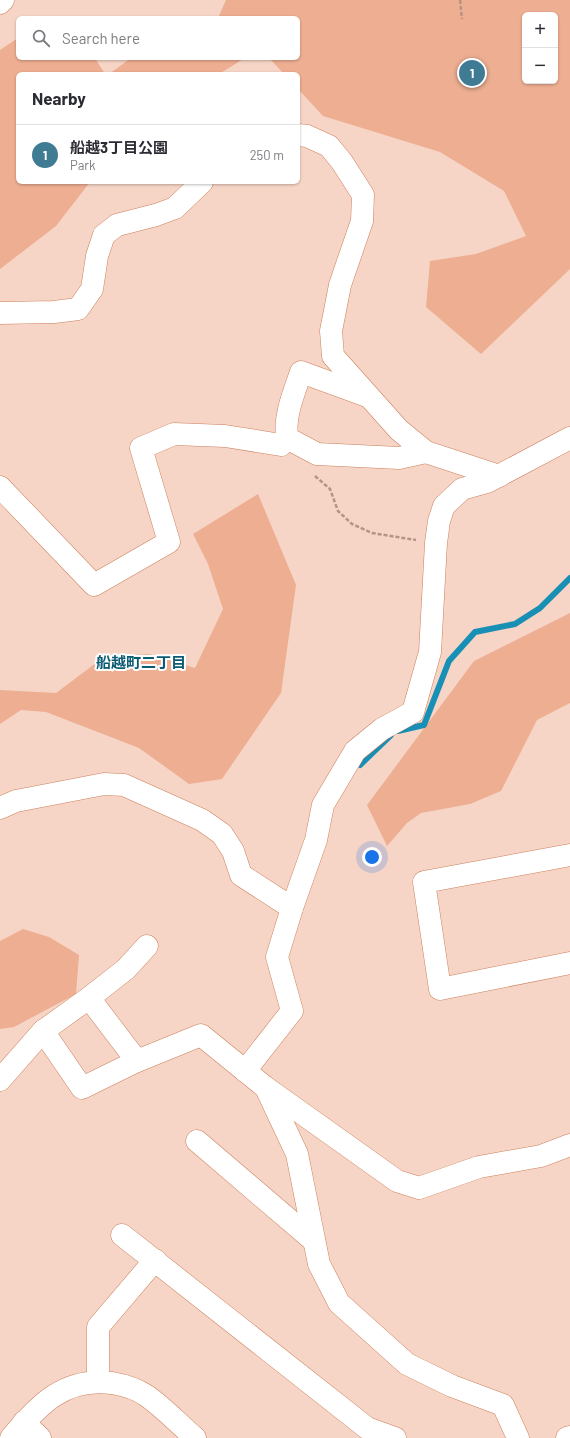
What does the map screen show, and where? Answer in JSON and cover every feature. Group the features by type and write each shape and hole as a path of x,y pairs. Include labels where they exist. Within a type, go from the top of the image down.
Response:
{"street":[{"path":"0,3 3,0"},
{"path":"300,135 307,136 329,146 342,162 363,195 362,221 340,285 331,331 333,356 399,430 426,452 500,476"},
{"path":"0,313 54,312 78,309 92,289 96,256 104,235 117,225 156,215 175,208 200,184"},
{"path":"0,487 94,584 169,542 141,448 174,434 225,436 281,445 287,438 286,426 291,401 301,372 370,398"},
{"path":"287,438 317,454 399,458 426,452"},
{"path":"245,1070 292,1011 277,957 292,908 316,840 323,805 355,751 382,729 413,712 430,652 436,544 439,521 444,506 462,489 487,482 500,476 570,438"},
{"path":"0,808 16,801 104,784 124,785 202,820 222,834 233,851 241,875 292,908"},
{"path":"570,855 424,882 440,989 570,963"},
{"path":"0,1080 43,1031 90,998 126,969 147,946"},
{"path":"90,998 137,1061"},
{"path":"43,1031 82,1088 137,1061 202,1035 265,1087 397,1181 419,1188 479,1167 541,1156 570,1146"},
{"path":"265,1087 297,1154 319,1264 339,1303 407,1364 452,1386 503,1405 518,1438"},
{"path":"196,1141 314,1241"},
{"path":"122,1235 367,1428 395,1438"},
{"path":"98,1381 98,1327 155,1260"},
{"path":"10,1438 24,1422 58,1392 78,1385 98,1381 120,1384 136,1390 146,1396 195,1438"},
{"path":"24,1422 40,1438"}],"path":[{"path":"460,0 462,19"},
{"path":"317,454 311,472 330,489 338,511 352,524 372,533 436,544"}],"shaded area":[{"path":"226,0 570,0 570,269 481,354 426,307 430,261 476,254 526,236 504,191 440,152 323,116 300,91 300,72 282,72 271,60 300,60 300,16 219,16"},
{"path":"16,39 16,60 96,60 104,72 16,72 16,184 88,184 56,226 0,269 0,50"},
{"path":"128,60 242,60 222,72 112,72"},
{"path":"258,494 296,585 281,693 222,779 189,784 139,748 46,712 21,710 0,724 0,690 56,693 104,657 149,654 195,668 223,609 208,564 193,534"},
{"path":"570,613 570,703 537,720 501,791 470,804 421,813 407,823 387,846 367,805 474,661"},
{"path":"23,929 49,937 79,955 76,994 14,1027 0,1029 0,941"}],"waterway":[{"path":"398,731 424,725 449,661 475,632 515,624 540,608 570,578"},
{"path":"360,765 391,735"}],"place":[{"name":"船越3丁目公園","path":"472,73"}],"district":[{"name":"船越町二丁目","path":"141,662"}]}
